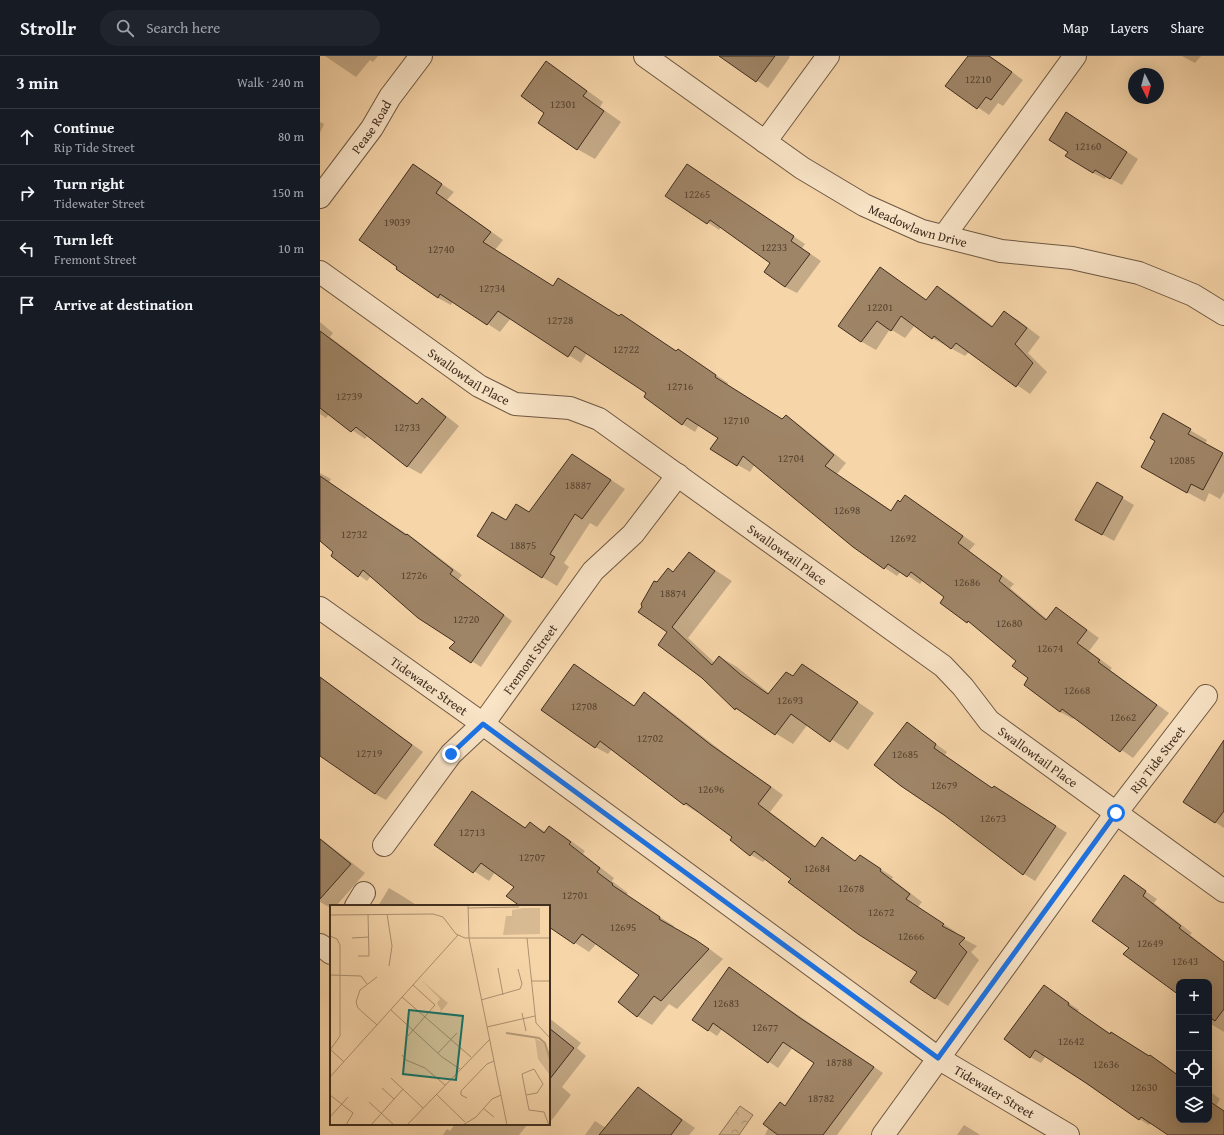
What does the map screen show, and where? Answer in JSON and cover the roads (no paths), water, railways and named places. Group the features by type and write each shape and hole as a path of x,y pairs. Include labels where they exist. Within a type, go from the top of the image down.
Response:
{"street":[{"name":"Pease Road","path":"320,197 372,128 390,97 421,56"},
{"name":"Meadowlawn Drive","path":"645,56 802,168 864,205 922,231 1001,251 1072,258 1139,273 1193,295 1224,314"},
{"path":"765,142 828,56"},
{"path":"944,236 1075,56"},
{"name":"Swallowtail Place","path":"320,272 479,386 515,404 570,408 599,419 943,666 963,687 989,721 1224,891"},
{"name":"Fremont Street","path":"384,844 451,754 483,724 594,571 634,534 678,475"},
{"name":"Tidewater Street","path":"320,608 483,724 938,1058 1068,1135"},
{"name":"Rip Tide Street","path":"884,1135 1116,813 1206,696"}]}
